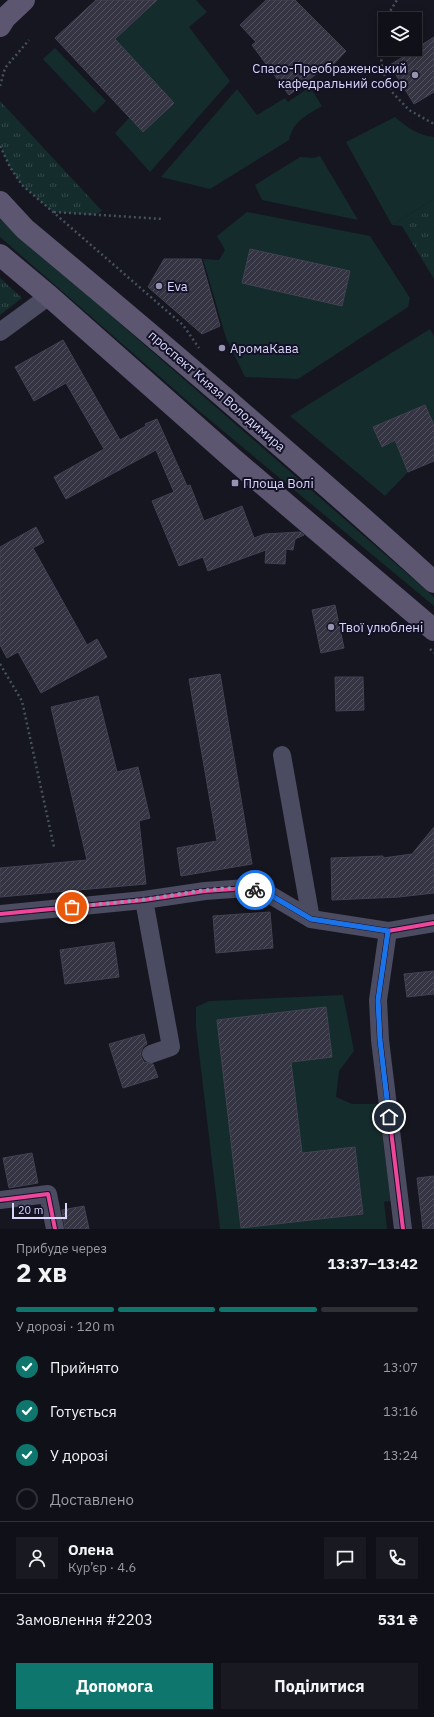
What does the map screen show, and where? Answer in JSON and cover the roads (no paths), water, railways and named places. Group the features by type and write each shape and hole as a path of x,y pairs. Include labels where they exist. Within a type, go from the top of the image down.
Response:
{"main road":[{"path":"2,21 24,0"},
{"name":"проспект Князя Володимира","path":"0,202 25,228 348,504 434,582"},
{"path":"0,256 49,296 232,458 434,630"}],"street":[{"path":"0,332 49,296"},
{"path":"282,756 311,919"},
{"path":"0,914 144,900 205,891 247,888 267,893 311,919 388,931 434,924"},
{"path":"144,900 172,1047 151,1054"},
{"path":"388,931 378,1000 380,1040 403,1229"},
{"path":"0,1200 48,1194 55,1229"}],"place":[{"name":"Спасо-Преображенський кафедральний собор","path":"415,75"},
{"name":"Eva","path":"159,286"},
{"name":"АромаКава","path":"222,348"},
{"name":"Площа Волі","path":"235,483"},
{"name":"Твої улюблені","path":"331,627"}]}
